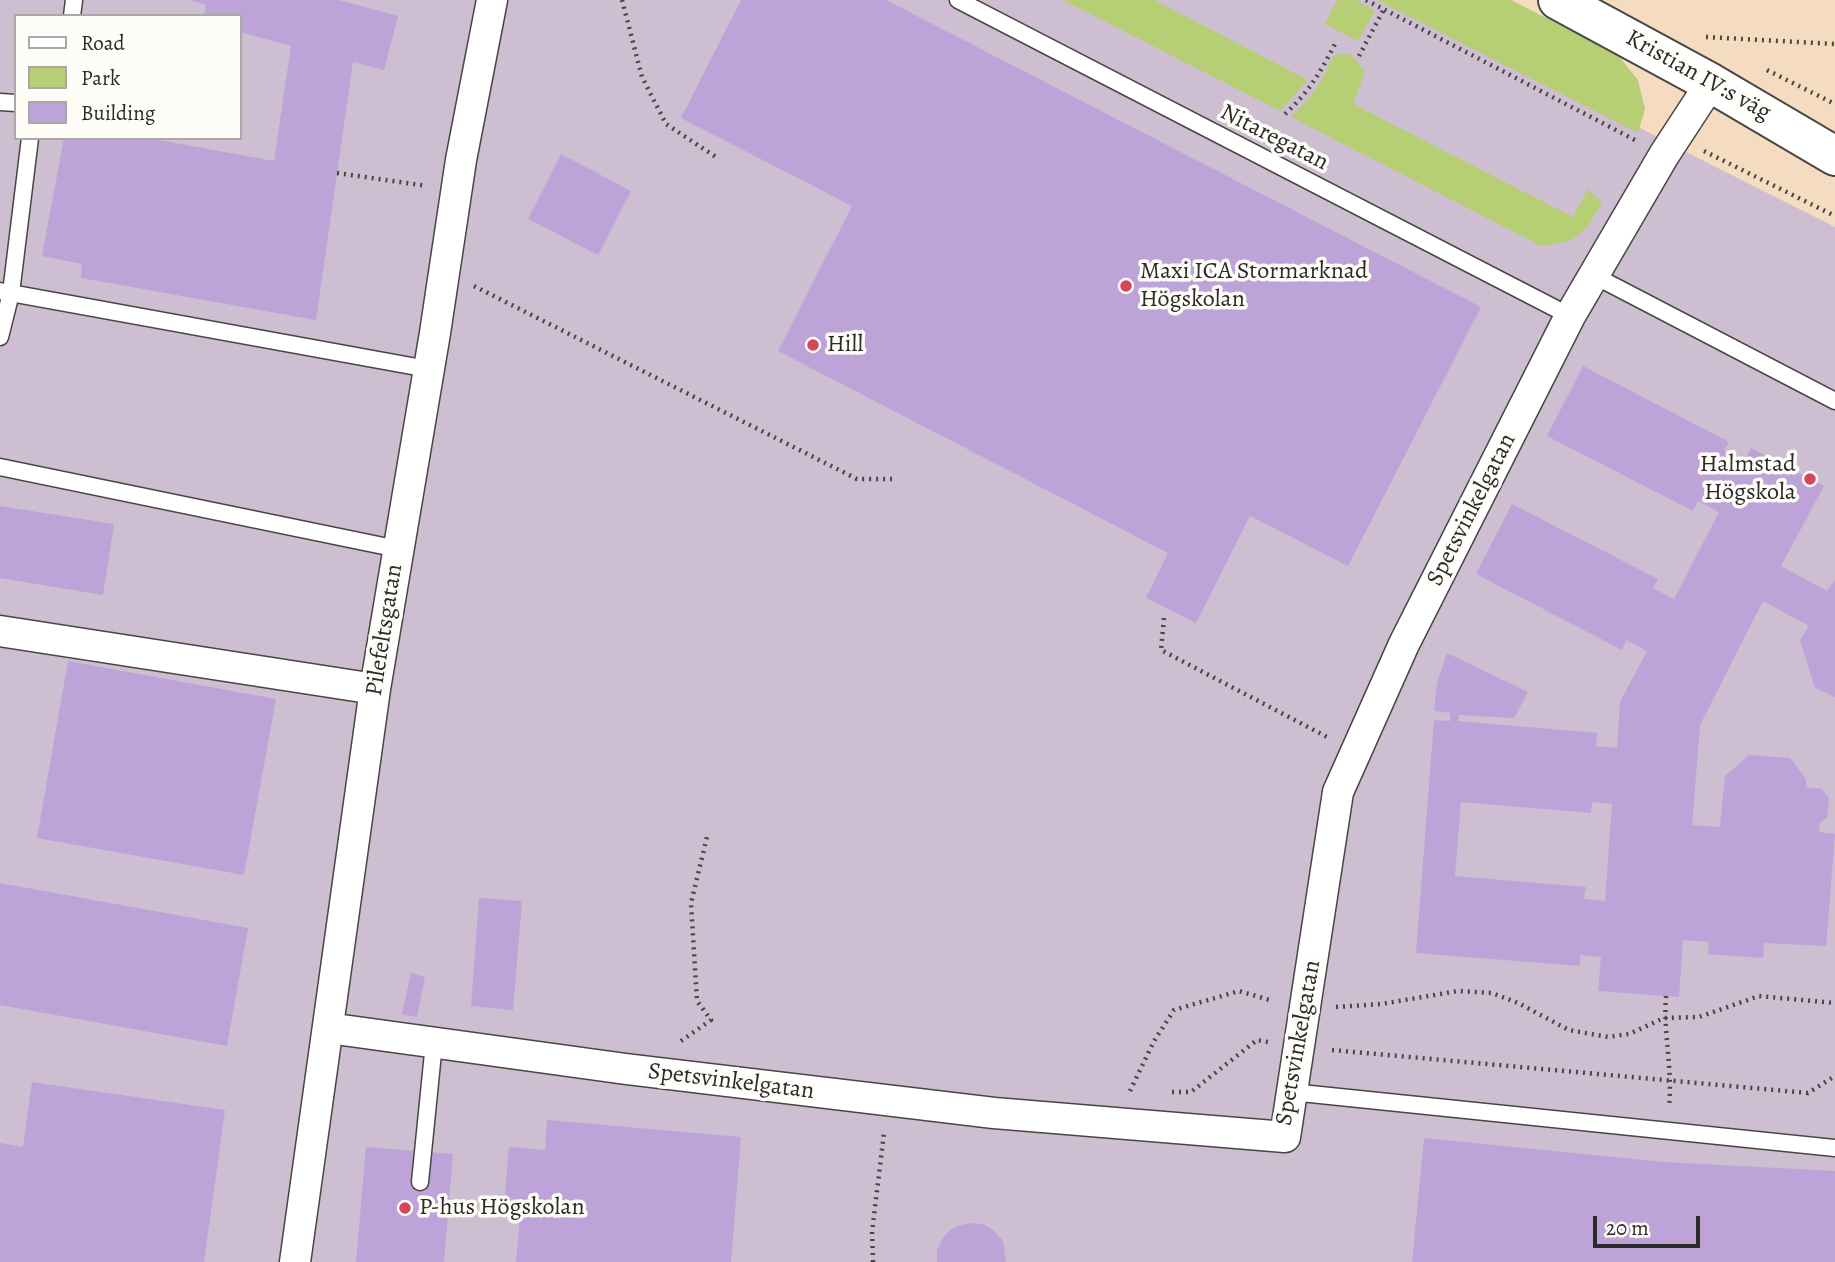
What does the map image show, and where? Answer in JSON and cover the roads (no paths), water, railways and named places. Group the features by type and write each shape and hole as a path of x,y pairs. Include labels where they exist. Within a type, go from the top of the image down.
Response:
{"street":[{"name":"Pilefeltsgatan","path":"295,1262 375,689 456,190 492,0"},
{"name":"Kristian IV:s väg","path":"1558,0 1711,83 1835,156"},
{"name":"Spetsvinkelgatan","path":"328,1028 659,1073 994,1114 1284,1137 1338,792 1404,644 1570,316 1670,146 1711,83"},
{"path":"0,631 375,689"}],"lane":[{"name":"Nitaregatan","path":"958,0 1570,316"},
{"path":"0,337 30,140"},
{"path":"1594,275 1835,401"},
{"path":"5,292 428,369"},
{"path":"0,467 398,549"},
{"path":"420,1182 434,1043"},
{"path":"1292,1092 1835,1148"}],"place":[{"name":"Maxi ICA Stormarknad Högskolan","path":"1126,286"},
{"name":"Hill","path":"813,345"},
{"name":"Halmstad Högskola","path":"1810,479"},
{"name":"P-hus Högskolan","path":"405,1208"}]}
